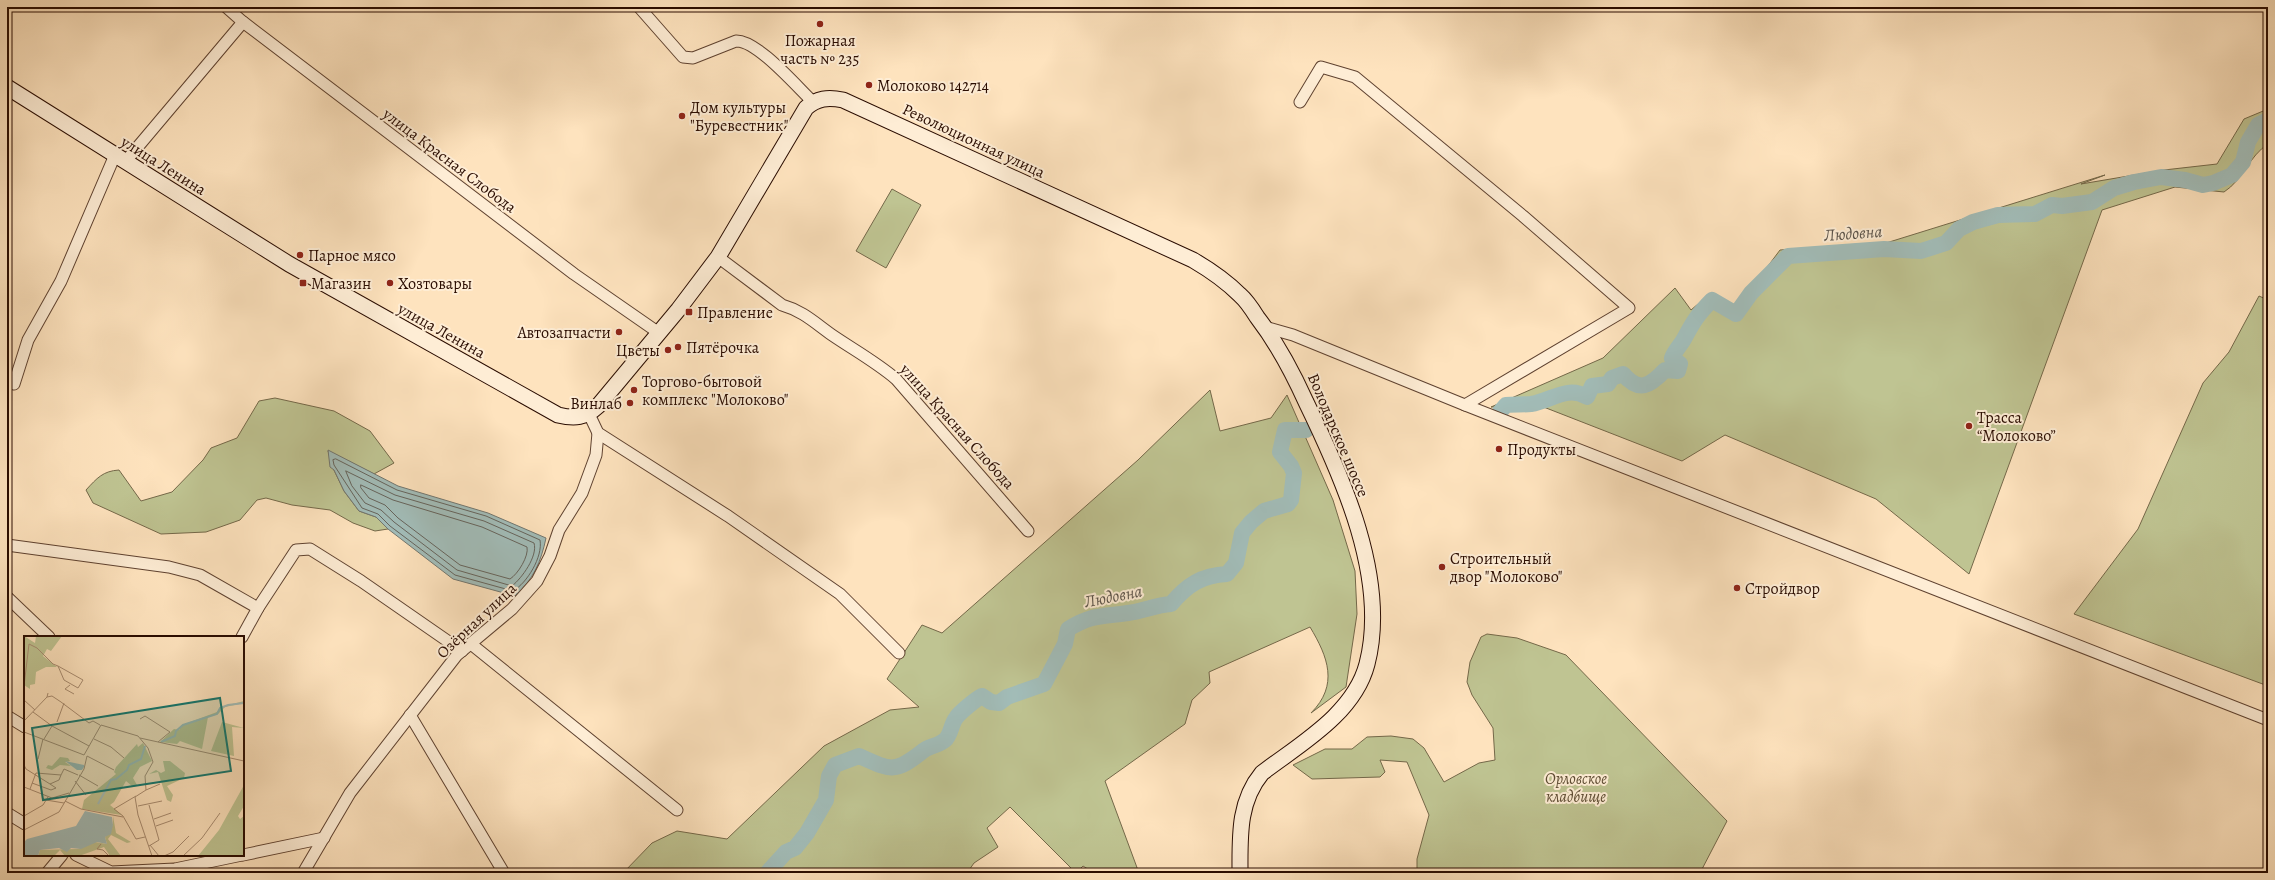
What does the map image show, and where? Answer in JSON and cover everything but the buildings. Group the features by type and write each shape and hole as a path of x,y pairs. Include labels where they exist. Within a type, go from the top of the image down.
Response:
{"main road":[{"name":"улица Ленина","path":"7,87 289,264 558,415 574,418 589,414"},
{"name":"Революционная улица","path":"813,102 832,98 843,100 1193,260 1216,274 1241,295 1265,327"},
{"path":"589,414 598,406 659,333 718,257 796,124 813,102"},
{"name":"Володарское шоссе","path":"1240,873 1240,828 1244,810 1253,784 1262,773 1336,716 1355,689 1367,664 1370,634 1369,581 1358,529 1348,496 1333,459 1299,387 1280,350 1265,327"}],"street":[{"name":"улица Красная Слобода","path":"226,7 243,22 574,274 659,333"},
{"path":"639,7 683,57 693,58 742,40 760,52 813,102"},
{"path":"14,384 28,340 61,281 120,158 243,22"},
{"path":"1300,102 1321,67 1355,77 1523,216 1629,308 1464,405"},
{"name":"улица Красная Слобода","path":"718,257 782,305 793,308 813,319 832,335 878,363 896,379 1028,531"},
{"path":"1265,327 1293,334 1464,405 2268,720"},
{"path":"589,414 598,433 728,516 840,594 899,653"},
{"name":"Озёрная улица","path":"303,873 350,794 457,655 512,610 537,581 550,556 559,530 582,493 596,455 598,433"},
{"path":"7,545 169,567 200,575 258,608"},
{"path":"243,636 258,608 296,550 310,549 361,581 462,651"},
{"path":"7,597 48,636"},
{"path":"471,644 677,810"},
{"path":"7,716 24,726"},
{"path":"410,716 504,873"},
{"path":"7,813 24,823"},
{"path":"244,855 324,838"},
{"path":"47,873 61,856"},
{"path":"78,856 111,872 175,869 237,856"}],"green space":[{"path":"2268,109 2268,144 2261,149 2231,187 2224,192 2175,187 2102,210 1969,574 1876,499 1725,435 1682,461 1541,406 1491,407 1603,358 1675,288 1691,310 1711,293 1735,310 1780,250 1886,243 2105,175 2081,184 2164,170 2217,164 2244,119"},
{"path":"892,189 921,205 886,268 856,251"},
{"path":"2259,296 2268,300 2268,686 2074,614 2138,529 2203,383 2229,352"},
{"path":"1210,390 1220,431 1271,418 1287,395 1333,500 1355,571 1357,614 1346,687 1311,713 1320,702 1325,692 1328,681 1328,671 1322,649 1310,627 1209,672 1210,683 1192,700 1185,724 1105,781 1139,873 1094,873 1083,866 1076,873 1010,807 987,828 998,847 974,863 967,873 623,873 652,843 677,831 727,839 824,746 890,710 919,707 887,679 922,625 942,633 1138,460"},
{"path":"275,398 334,411 370,431 394,463 374,474 328,451 334,470 344,491 359,511 376,517 388,529 375,531 353,523 330,510 292,505 266,498 257,500 240,520 206,532 161,534 93,503 86,490 104,474 119,470 141,501 172,492 203,460 211,448 237,438 259,401"},
{"name":"Орловское кладбище","path":"1487,634 1517,638 1566,655 1727,821 1700,873 1417,873 1417,859 1429,815 1407,762 1380,760 1385,772 1380,777 1312,779 1293,765 1325,749 1352,749 1367,737 1391,736 1413,739 1424,748 1444,782 1479,763 1495,760 1493,728 1472,695 1467,682 1470,662 1481,637"}],"water":[{"path":"328,450 398,486 488,513 546,538 539,563 527,584 515,596 453,579 388,529 376,517 359,511 344,491 334,470 330,467"}],"waterway":[{"name":"Людовна","path":"1499,413 1506,405 1531,404 1566,393 1580,394 1587,397 1592,386 1608,384 1612,378 1623,374 1634,384 1644,385 1654,380 1665,370 1678,371 1680,364 1672,358 1673,355 1696,318 1707,305 1712,300 1736,314 1751,293 1788,256 1884,249 1921,251 1946,243 1959,229 1973,222 1998,215 2035,214 2052,205 2062,206 2092,202 2114,188 2134,182 2161,177 2185,180 2203,185 2213,183 2232,175 2243,162 2248,142 2258,125 2268,120"},
{"name":"Людовна","path":"767,873 786,852 795,848 807,833 826,800 829,776 835,765 859,756 886,767 899,766 906,763 925,749 945,740 949,735 954,720 968,706 982,696 991,702 999,703 1007,697 1044,684 1065,644 1068,629 1091,618 1134,612 1171,604 1183,591 1196,582 1210,576 1227,574 1236,563 1242,533 1251,522 1264,511 1288,504 1291,500 1294,473 1291,466 1280,452 1285,430 1306,430"}],"place":[{"name":"Пожарная часть № 235","path":"820,24"},
{"name":"Молоково 142714","path":"869,85"},
{"name":"Дом культуры \"Буревестник\"","path":"682,116"},
{"name":"Парное мясо","path":"300,255"},
{"name":"Магазин","path":"303,283"},
{"name":"Хозтовары","path":"390,283"},
{"name":"Правление","path":"689,312"},
{"name":"Автозапчасти","path":"619,332"},
{"name":"Пятёрочка","path":"678,347"},
{"name":"Цветы","path":"668,350"},
{"name":"Торгово-бытовой комплекс \"Молоково\"","path":"634,390"},
{"name":"Винлаб","path":"630,403"},
{"name":"Трасса “Молоково”","path":"1969,426"},
{"name":"Продукты","path":"1499,449"},
{"name":"Строительный двор \"Молоково\"","path":"1442,567"},
{"name":"Стройдвор","path":"1737,588"}]}
